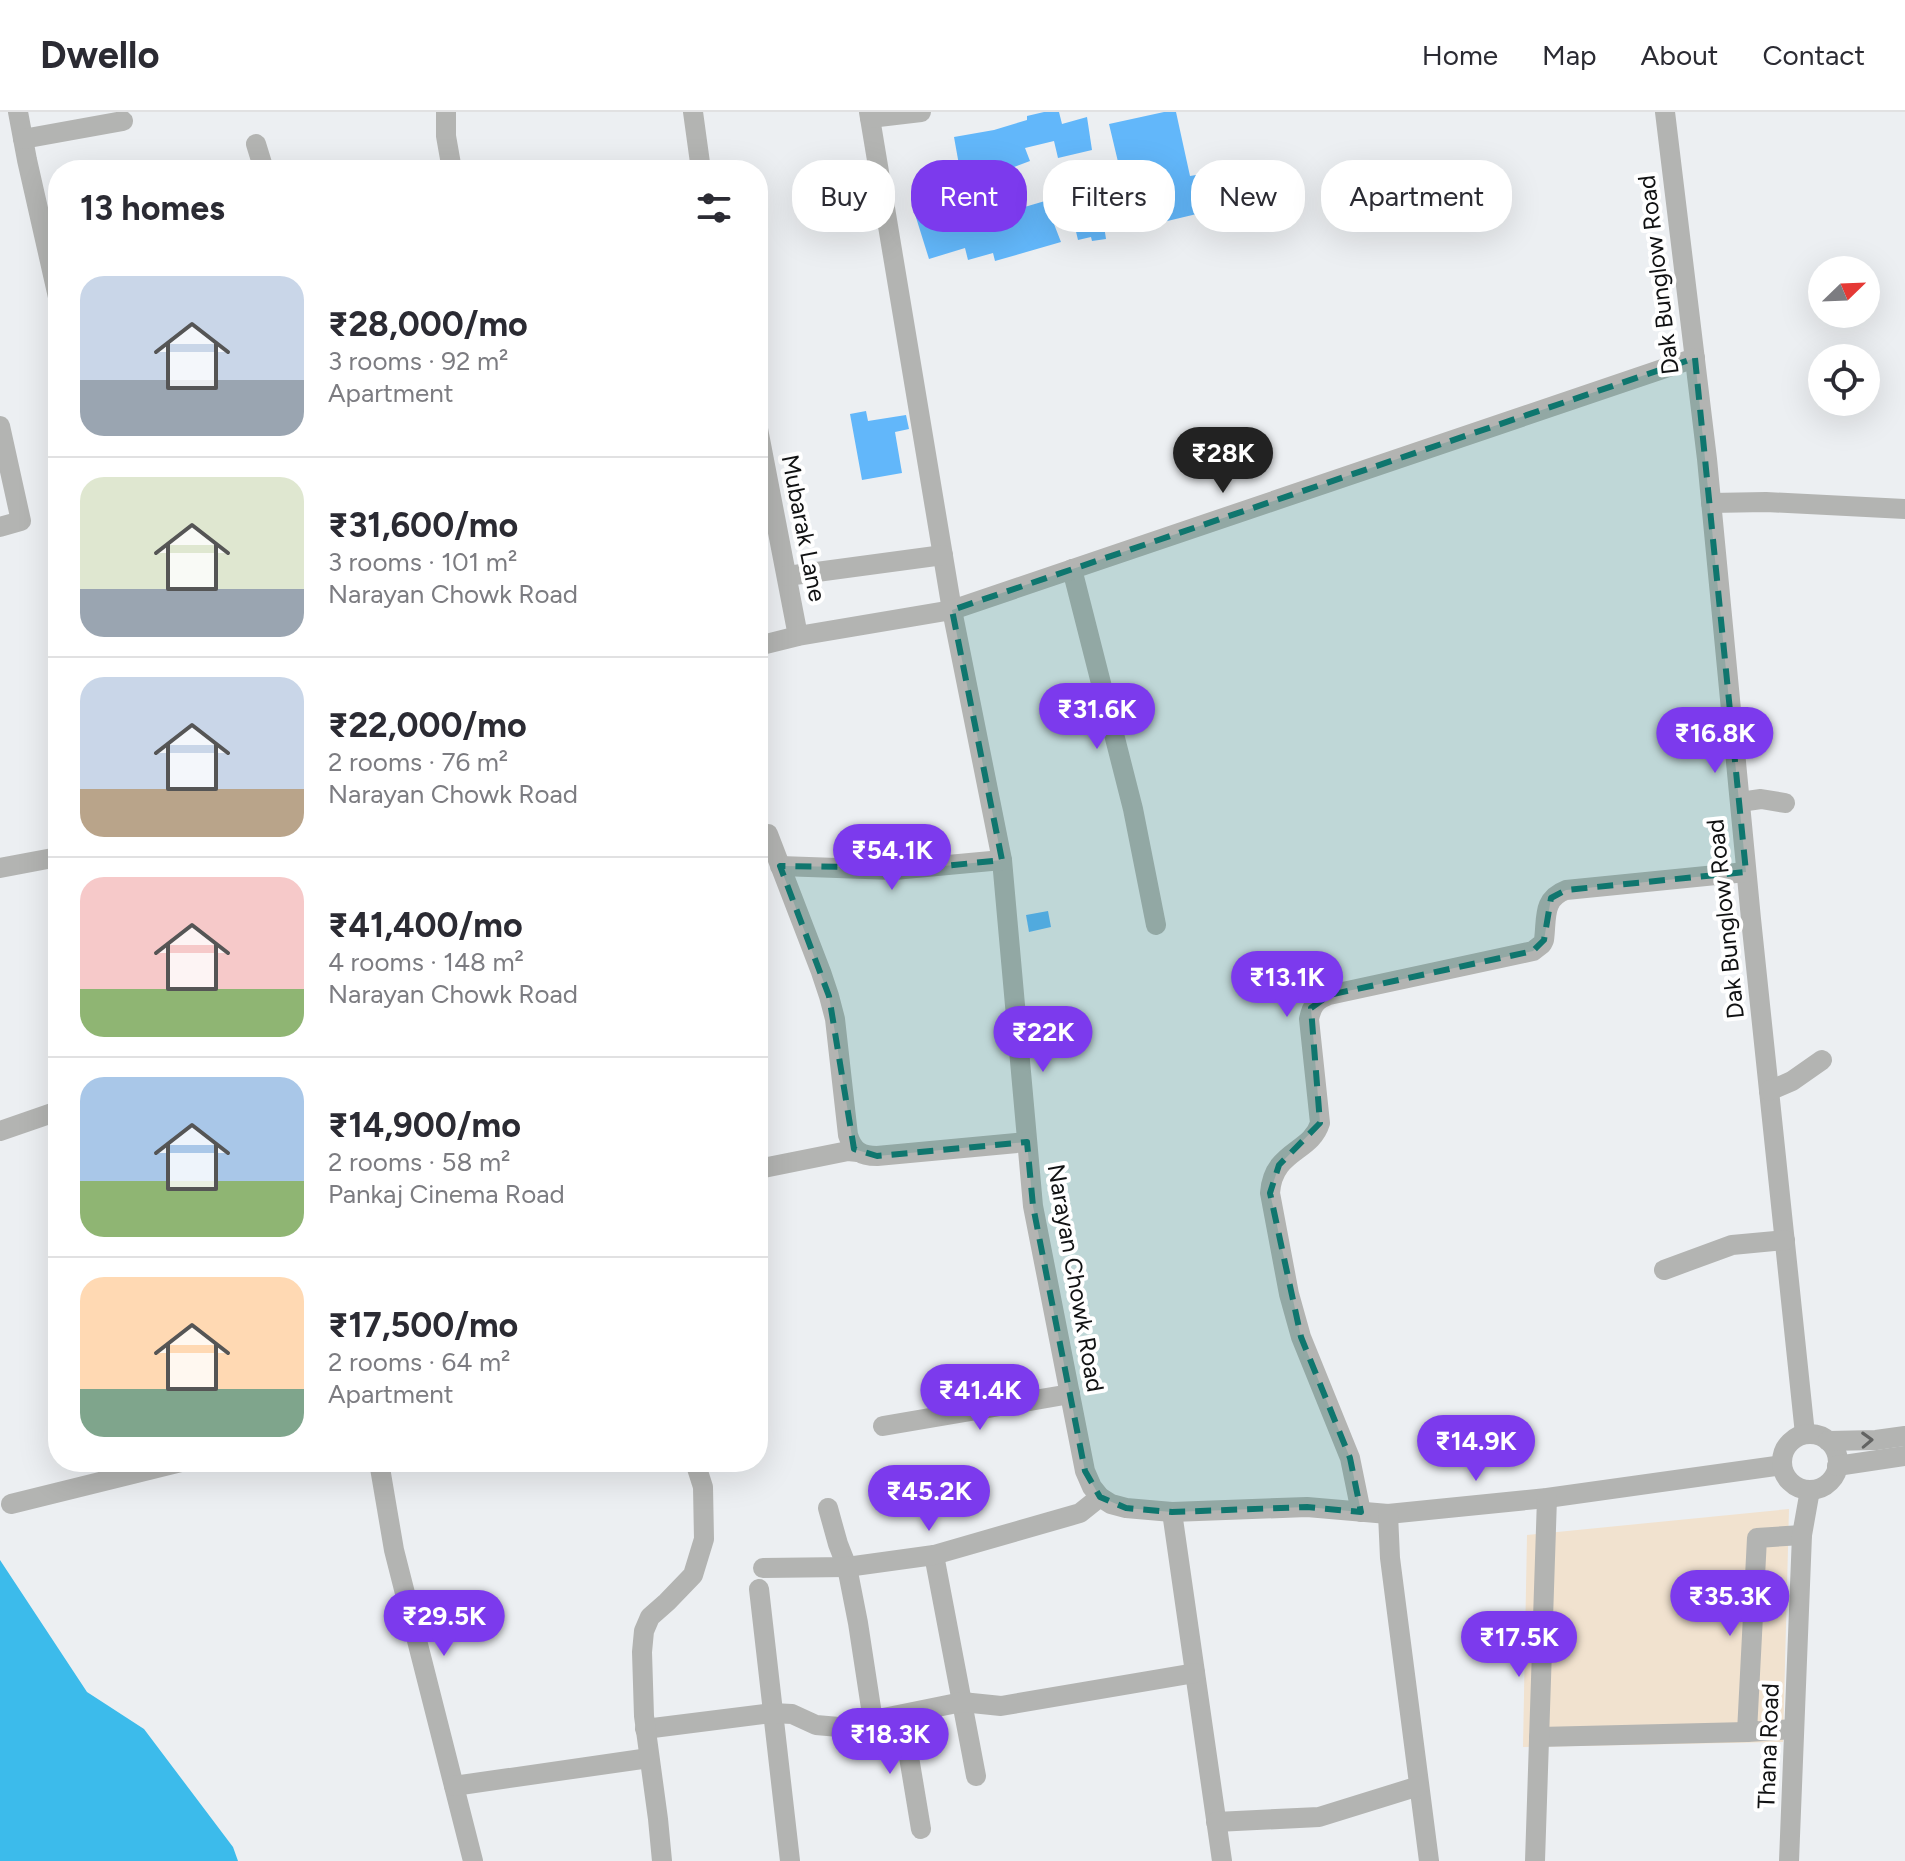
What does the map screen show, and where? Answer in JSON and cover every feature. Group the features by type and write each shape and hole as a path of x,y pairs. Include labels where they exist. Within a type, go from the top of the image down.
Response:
{"street":[{"path":"18,112 48,252"},
{"path":"446,112 450,160"},
{"path":"693,112 700,160"},
{"path":"870,115 921,112"},
{"name":"Dak Bunglow Road","path":"1670,114 1805,1434"},
{"name":"Narayan Chowk Road","path":"870,115 952,610 1002,860 1033,1206 1085,1471 1100,1497"},
{"path":"23,139 123,121"},
{"path":"256,144 261,160"},
{"path":"768,644 952,610 1695,358"},
{"path":"0,426 21,521 0,527"},
{"name":"Mubarak Lane","path":"768,480 798,636"},
{"path":"1711,503 1766,502 1905,509"},
{"path":"787,576 943,555"},
{"path":"1072,569 1130,795 1156,925"},
{"path":"1740,802 1761,799 1785,803"},
{"path":"768,834 829,996 835,1019 848,1135 858,1152"},
{"path":"0,868 48,859"},
{"path":"780,866 894,870 1002,860"},
{"path":"1361,1512 1350,1458 1301,1337 1289,1294 1270,1193 1271,1180 1279,1165 1314,1135 1320,1123 1309,1019 1311,1008 1315,1002 1329,995 1533,951 1544,940 1551,898 1566,890 1746,872"},
{"path":"1769,1091 1792,1081 1822,1060"},
{"path":"0,1131 48,1114"},
{"path":"768,1167 848,1151 877,1156 1027,1142"},
{"path":"1664,1270 1732,1245 1785,1240"},
{"path":"883,1426 1070,1394"},
{"path":"1805,1434 1814,1434 1828,1441 1835,1449 1837,1466 1834,1476 1827,1483 1810,1490 1794,1485 1782,1465 1785,1448 1805,1434"},
{"path":"1828,1441 1905,1436"},
{"path":"1837,1466 1905,1456"},
{"path":"790,1861 772,1713 761,1579 934,1555 1080,1513 1100,1497 1126,1508 1172,1512 1307,1507 1388,1514 1547,1498 1782,1465"},
{"path":"11,1504 141,1472"},
{"path":"381,1472 394,1550 473,1861"},
{"path":"662,1861 645,1729 642,1652 644,1631 650,1617 693,1575 704,1539 703,1487 698,1472"},
{"name":"Thana Road","path":"1789,1861 1802,1535 1810,1490"},
{"path":"1535,1861 1547,1498"},
{"path":"828,1508 847,1567 873,1721"},
{"path":"1172,1512 1222,1861"},
{"path":"1388,1514 1390,1558 1429,1861"},
{"path":"1747,1732 1757,1538 1802,1535"},
{"path":"934,1555 976,1776"},
{"path":"645,1729 772,1713 792,1714 816,1725 839,1727 962,1702 1001,1706 1195,1673"},
{"path":"902,1715 921,1829"},
{"path":"1539,1737 1794,1729"},
{"path":"454,1786 649,1758"},
{"path":"1216,1822 1319,1817 1419,1786"}],"highlighted area":[{"path":"1695,358 1746,872 1566,890 1551,898 1544,940 1533,951 1329,995 1311,1008 1320,1123 1279,1165 1270,1193 1301,1337 1350,1458 1361,1512 1307,1507 1172,1512 1126,1508 1100,1497 1085,1471 1033,1206 1027,1142 877,1156 854,1149 829,996 780,866 925,868 1002,860 952,610"}],"shaded area":[{"path":"1789,1509 1783,1742 1523,1747 1527,1535"}],"water":[{"path":"0,1560 87,1692 144,1729 233,1847 238,1861 0,1861"}],"building":[{"path":"1059,112 1062,124 1087,117 1092,150 1058,158 1054,141 1025,148 1030,161 1027,162 958,160 954,137 994,130 1027,120 1027,116"},
{"path":"1176,112 1191,176 1191,215 1175,219 1175,160 1118,160 1109,124"},
{"path":"1043,202 1043,232 1057,232 1061,242 995,261 993,253 968,260 965,248 929,259 921,232 1027,232 1027,206"},
{"path":"1076,232 1105,232 1106,239 1092,241 1091,237 1078,240"},
{"path":"866,411 868,421 906,415 909,429 895,432 902,473 862,480 850,414"},
{"path":"1048,911 1051,927 1029,932 1026,915"}]}
